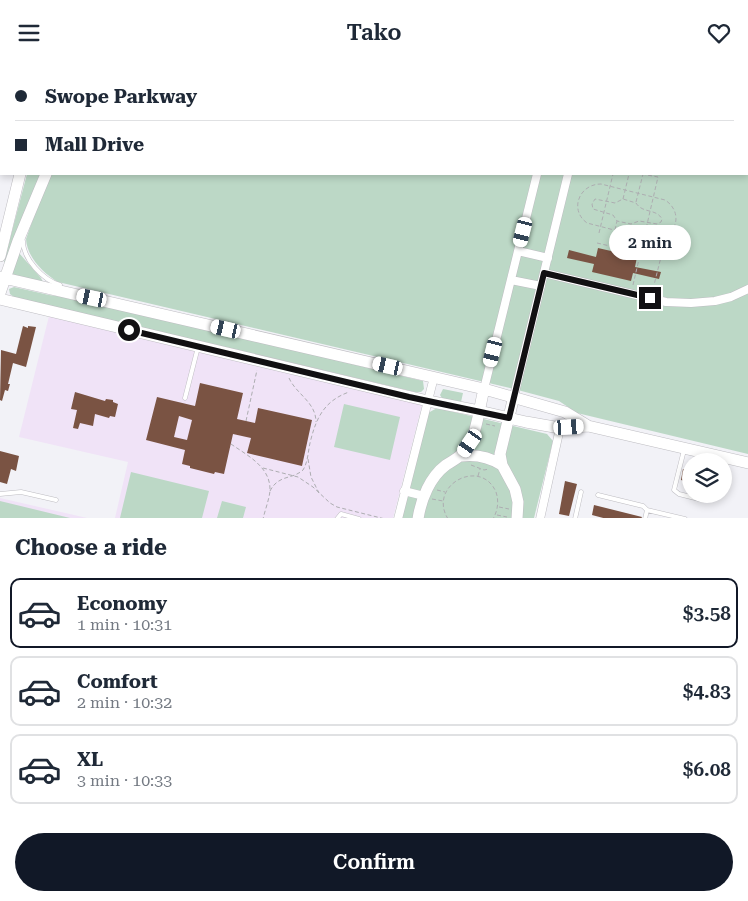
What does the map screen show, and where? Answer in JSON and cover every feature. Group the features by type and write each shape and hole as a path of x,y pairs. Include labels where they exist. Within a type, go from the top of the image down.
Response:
{"main road":[{"path":"0,256 20,175"},
{"path":"0,293 2,278 46,175"},
{"path":"2,278 484,389 564,411 588,426"},
{"path":"0,299 526,423 560,428 588,426 748,463"},
{"path":"418,518 437,473 462,456 470,443 484,389"},
{"path":"514,397 500,454 502,465 515,489 518,502 516,516"},
{"path":"462,456 478,455 502,465"}],"street":[{"path":"484,389 537,175"},
{"path":"514,397 568,175"},
{"path":"518,251 548,258"},
{"path":"544,273 666,302 691,303 715,301 731,297 748,289"},
{"path":"512,280 541,286"},
{"path":"398,518 434,377"},
{"path":"540,518 560,428"},
{"path":"404,491 429,494"}],"lane":[{"path":"40,191 22,242 25,253 40,273 57,285 101,296 131,307"},
{"path":"185,398 198,346"},
{"path":"683,453 684,448"},
{"path":"682,456 674,490 682,495"},
{"path":"0,493 20,492 56,500"},
{"path":"575,518 581,492"},
{"path":"598,495 681,518"},
{"path":"645,518 647,510"},
{"path":"338,518 341,514 356,518"}],"path":[{"path":"599,233 613,175"},
{"path":"622,199 636,203 640,208 660,214 662,220 657,224 639,221 631,224 618,221 613,215 593,209 592,204 595,199 615,203 622,199 629,175"},
{"path":"636,203 642,175"},
{"path":"633,285 658,177 647,175"},
{"path":"601,184 610,187 653,197 669,203 673,206 676,215 674,228 668,236 653,239 591,225 583,220 578,213 578,200 582,192 592,185 601,184"},
{"path":"615,230 618,221"},
{"path":"629,234 631,224"},
{"path":"616,247 619,231"},
{"path":"621,248 625,233"},
{"path":"653,289 663,249 662,238"},
{"path":"597,243 640,253"},
{"path":"246,421 258,370"},
{"path":"288,377 294,387 314,409 316,423"},
{"path":"263,518 270,491 280,479 300,473 303,470 316,423 329,402 336,397 350,392"},
{"path":"485,423 495,426"},
{"path":"231,444 263,468 270,491"},
{"path":"307,457 311,477 321,495"},
{"path":"471,465 480,469 489,469"},
{"path":"263,468 292,475 305,481 337,507 381,518"},
{"path":"478,477 480,469"},
{"path":"448,518 444,509 446,492 456,481 470,476 478,477 489,483 493,488 498,500 494,518"},
{"path":"429,494 446,492"},
{"path":"429,494 444,502"},
{"path":"498,506 516,516"},
{"path":"496,514 516,516"}],"shaded area":[{"path":"49,316 422,405 393,518 115,518 128,462 19,437"},
{"path":"0,498 87,518 0,518"}],"green space":[{"path":"27,175 41,175 7,263 4,262"},
{"path":"49,175 748,175 748,454 577,413 559,401 514,389 58,282 37,264 29,252 26,239"},
{"path":"19,253 41,278 43,282 12,275"},
{"path":"14,287 78,299 423,381 424,389 421,392 415,392 14,297 10,294 9,289"},
{"path":"443,389 463,393 461,402 442,398 440,395"},
{"path":"344,404 400,417 390,460 334,447"},
{"path":"437,408 547,434 553,441 534,518 400,518 428,413"},
{"path":"131,472 209,491 202,518 120,518"},
{"path":"0,501 70,518 0,518"},
{"path":"222,501 246,507 243,518 217,518"}],"building":[{"path":"598,248 637,257 635,267 661,272 659,279 633,273 631,281 592,272 594,264 567,258 569,250 596,257"},
{"path":"23,326 28,328 28,326 36,327 26,367 13,363 8,391 5,390 2,401 0,400 1,350 16,354"},
{"path":"200,383 243,393 237,419 255,423 258,408 312,420 302,466 247,453 251,438 233,434 224,474 215,472 214,474 182,464 185,450 146,440 157,397 195,406","holes":["179,416 192,420 187,440 174,437"]},
{"path":"75,392 105,401 106,399 113,400 113,402 118,404 115,417 110,416 109,418 95,414 93,426 80,423 78,429 73,428 77,410 71,409"},
{"path":"0,451 19,456 16,471 11,469 7,484 0,482"},
{"path":"565,481 577,484 569,516 559,514"},
{"path":"594,505 642,517 603,518 592,515"}],"route":[{"path":"129,330 409,397 509,418 544,273 650,298"}]}
